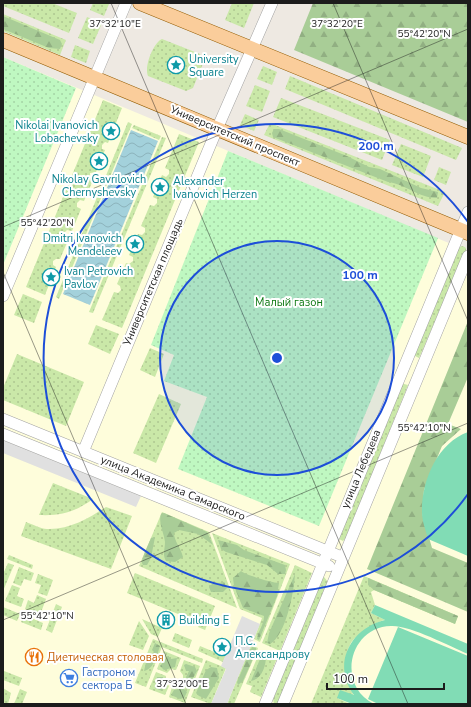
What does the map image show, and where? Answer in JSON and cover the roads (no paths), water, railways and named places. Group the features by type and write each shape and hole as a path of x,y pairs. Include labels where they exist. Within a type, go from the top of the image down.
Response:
{"main road":[{"path":"140,3 468,137"},
{"name":"Университетский проспект","path":"3,40 465,231"}],"street":[{"path":"3,296 126,3"},
{"name":"Университетская площадь","path":"83,452 251,48 272,3"},
{"name":"улица Лебедева","path":"266,704 405,362 465,231 468,212"},
{"name":"улица Лебедева","path":"283,704 342,557 468,256"},
{"path":"405,362 410,371 420,369"},
{"name":"улица Академика Самарского","path":"3,419 342,557"},
{"name":"улица Академика Самарского","path":"3,434 322,564 338,569"}],"water":[{"path":"131,130 158,141 90,305 63,294"}],"place":[{"name":"University Square","path":"176,65"},
{"name":"Nikolai Ivanovich Lobachevsky","path":"111,131"},
{"name":"Nikolay Gavrilovich Chernyshevsky","path":"99,161"},
{"name":"Alexander Ivanovich Herzen","path":"160,187"},
{"name":"Dmitri Ivanovich Mendeleev","path":"135,244"},
{"name":"Ivan Petrovich Pavlov","path":"51,277"},
{"name":"Building E","path":"166,620"},
{"name":"П.С. Александрову","path":"222,647"},
{"name":"Диетическая столовая","path":"34,657"},
{"name":"Гастроном сектора Б","path":"69,678"}],"park label":[{"name":"Малый газон","path":"289,302"}]}
